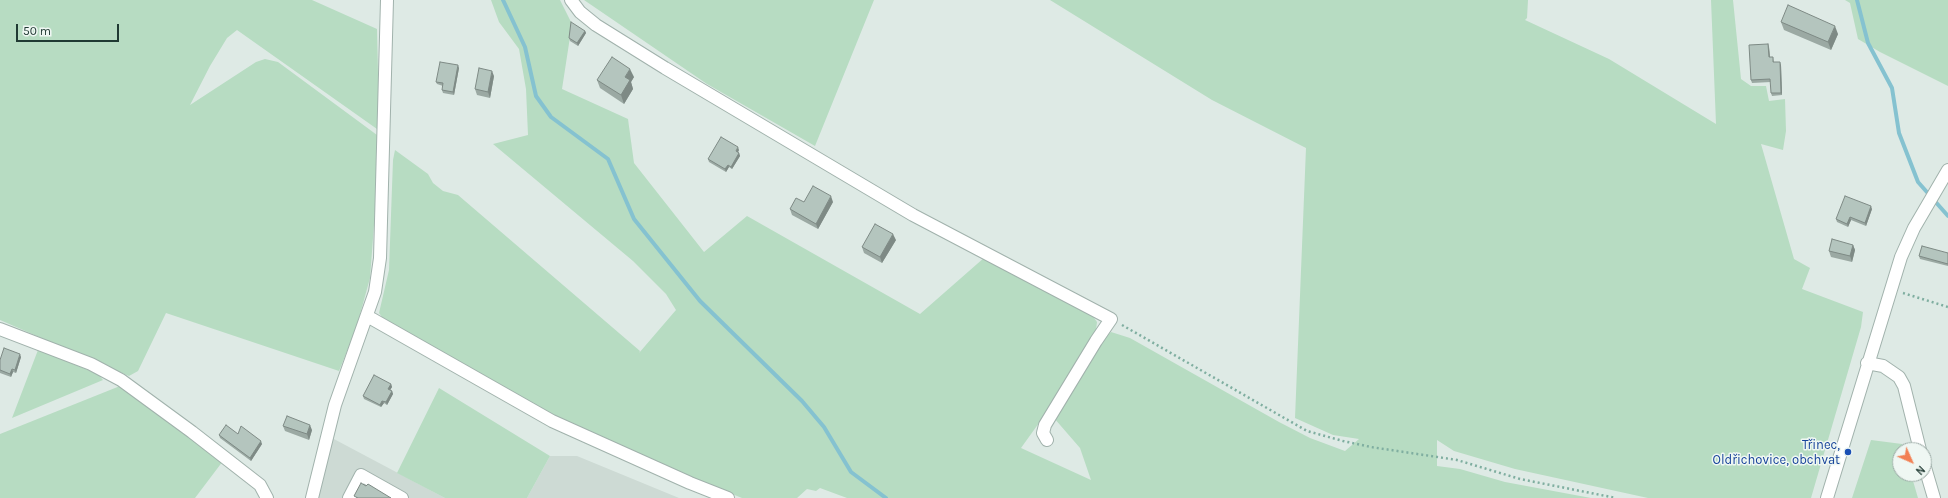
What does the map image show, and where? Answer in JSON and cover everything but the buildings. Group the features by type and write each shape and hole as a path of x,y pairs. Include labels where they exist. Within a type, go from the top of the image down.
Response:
{"street":[{"path":"312,498 335,405 375,292 380,258 387,0"},
{"path":"571,0 580,12 596,25 672,72 913,215 1111,319 1045,425 1043,433 1047,440"},
{"path":"1827,498 1867,363 1901,257 1914,228 1948,170"},
{"path":"367,316 552,421 690,483 728,498"},
{"path":"0,329 91,364 121,380 192,432 260,485 267,498"},
{"path":"1867,363 1883,366 1898,377 1904,386 1918,442"},
{"path":"349,498 362,476 402,498"},
{"path":"1929,482 1934,498"}],"path":[{"path":"1891,290 1948,307"},
{"path":"1111,319 1307,431 1371,447 1457,460 1520,479 1616,498"}],"shaded area":[{"path":"332,438 445,498 316,498"},
{"path":"550,456 577,456 679,498 527,498"}],"green space":[{"path":"0,0 312,0 377,29 379,116 377,129 237,30 227,38 210,66 190,105 256,62 265,59 278,62 377,135 377,185 370,278 356,329 339,371 166,313 138,371 129,376 0,320"},
{"path":"491,0 560,0 572,24 562,89 628,119 634,163 704,252 747,216 920,314 985,257 1092,315 1097,322 1096,330 1054,402 1021,448 1091,480 1080,448 1054,418 1100,342 1111,332 1130,338 1310,438 1345,451 1359,439 1333,435 1295,418 1306,148 1212,100 1050,0 1528,0 1527,18 1525,20 1609,59 1716,124 1711,0 1733,0 1741,79 1751,86 1766,86 1769,101 1785,99 1786,131 1783,150 1761,144 1794,259 1810,268 1802,289 1863,312 1861,327 1811,498 1648,498 1515,469 1454,451 1437,440 1437,466 1460,469 1505,482 1591,498 847,498 820,488 816,491 807,489 797,498 742,498 559,424 382,317 379,313 389,270 393,160 395,150 428,174 433,183 443,191 458,195 640,351 639,353 676,310 666,294 633,261 493,144 528,135 526,89 519,49 499,22"},
{"path":"584,0 874,0 815,146 707,84"},
{"path":"1845,0 1948,0 1948,86 1880,52 1858,39 1850,3"},
{"path":"38,350 98,374 103,380 12,418"},
{"path":"120,386 223,461 195,498 0,498 0,434"},
{"path":"439,388 550,456 527,498 445,498 397,473"},
{"path":"1871,440 1892,443 1892,482 1913,482 1918,498 1852,498"}],"waterway":[{"path":"503,0 525,47 536,96 551,117 608,159 634,219 700,301 802,401 824,427 851,472 886,498"},
{"path":"1857,0 1868,43 1892,88 1899,133 1918,182 1948,216"}],"place":[{"name":"Třinec, Oldřichovice, obchvat","path":"1848,452"}]}
